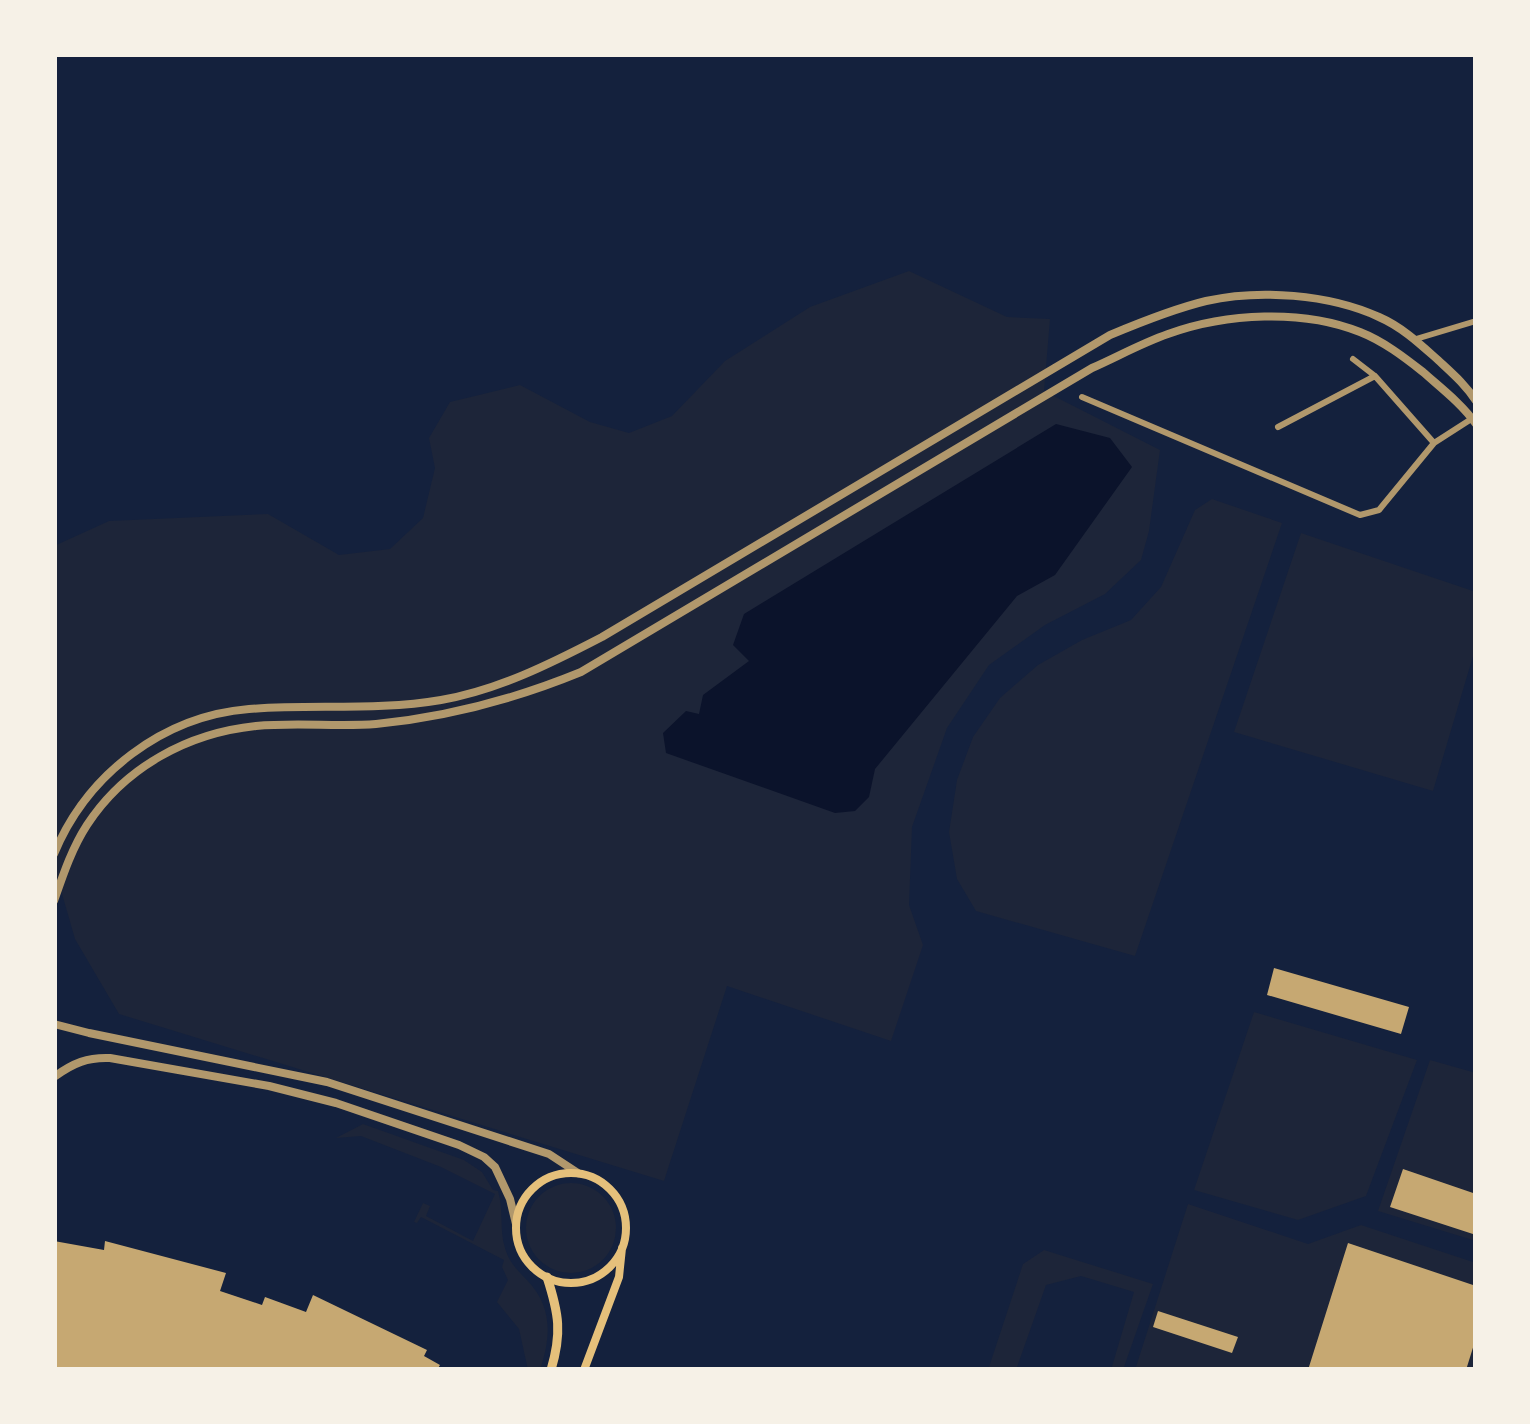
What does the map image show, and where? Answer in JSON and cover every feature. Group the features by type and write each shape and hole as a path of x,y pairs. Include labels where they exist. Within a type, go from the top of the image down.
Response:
{"highway":[{"path":"547,1277 559,1324 551,1370"}],"main road":[{"path":"584,1370 622,1265 623,1210 604,1184 578,1173 543,1180 520,1207 516,1224 523,1256 547,1277 583,1282 614,1262 622,1247"}],"street":[{"path":"54,854 98,783 162,734 204,717 247,709 442,700 549,665 1094,344 1207,301 1301,298 1378,316 1415,339 1476,401"},
{"path":"54,901 68,863 98,810 137,772 175,747 256,726 429,718 493,703 581,671 1092,368 1167,334 1220,321 1276,316 1328,322 1360,332 1398,353 1475,419 1434,443 1379,510 1360,515 1082,398"},
{"path":"1415,339 1476,321"},
{"path":"1352,359 1375,376 1434,443"},
{"path":"1278,427 1375,376"},
{"path":"54,1024 327,1082 549,1154 578,1173"},
{"path":"54,1076 70,1065 110,1058 336,1103 484,1157 500,1174 516,1224"}],"shaded area":[{"path":"909,271 1007,317 1050,319 1044,391 1160,450 1141,560 1105,594 1045,625 989,665 947,728 912,827 909,905 923,945 891,1041 727,986 664,1181 119,1014 75,939 54,866 54,546 109,521 268,514 339,555 390,549 423,518 435,468 429,438 450,402 520,385 590,422 629,433 672,416 725,361 810,307"},
{"path":"1056,424 1110,438 1132,467 1055,575 1017,596 875,769 869,797 855,811 835,813 666,753 663,733 686,711 699,714 703,695 749,661 733,645 744,614"},
{"path":"1212,499 1282,523 1135,956 976,911 957,879 949,832 957,780 973,737 1000,698 1038,665 1131,620 1161,587 1195,510"},
{"path":"1301,533 1476,592 1476,646 1433,791 1234,732"},
{"path":"1254,1012 1417,1060 1366,1196 1298,1220 1194,1190"},
{"path":"1430,1060 1476,1073 1476,1241 1378,1211"},
{"path":"363,1124 464,1160 498,1191 507,1253 545,1312 548,1334 540,1370 528,1370 519,1329 497,1302 508,1280 504,1260 421,1217 414,1222 423,1203 430,1206 426,1216 473,1241 495,1194 361,1136 336,1138"},
{"path":"571,1183 588,1186 603,1196 613,1211 613,1245 603,1260 588,1270 571,1273 554,1270 539,1260 529,1245 526,1228 529,1211 539,1196 554,1186"},
{"path":"1188,1204 1308,1244 1361,1225 1476,1263 1476,1370 1135,1370"},
{"path":"1044,1250 1153,1284 1123,1370 1111,1370 1134,1292 1081,1276 1046,1285 1016,1370 988,1370 1023,1264"}],"building":[{"path":"1274,968 1409,1007 1401,1034 1267,995"},
{"path":"1403,1169 1476,1194 1476,1235 1390,1207"},
{"path":"54,1241 104,1250 105,1241 226,1273 220,1291 262,1305 265,1297 306,1312 313,1295 427,1350 424,1356 440,1365 437,1370 54,1370"},
{"path":"1348,1243 1476,1286 1476,1338 1466,1370 1308,1370"},
{"path":"1158,1311 1238,1337 1232,1353 1153,1327"}]}
